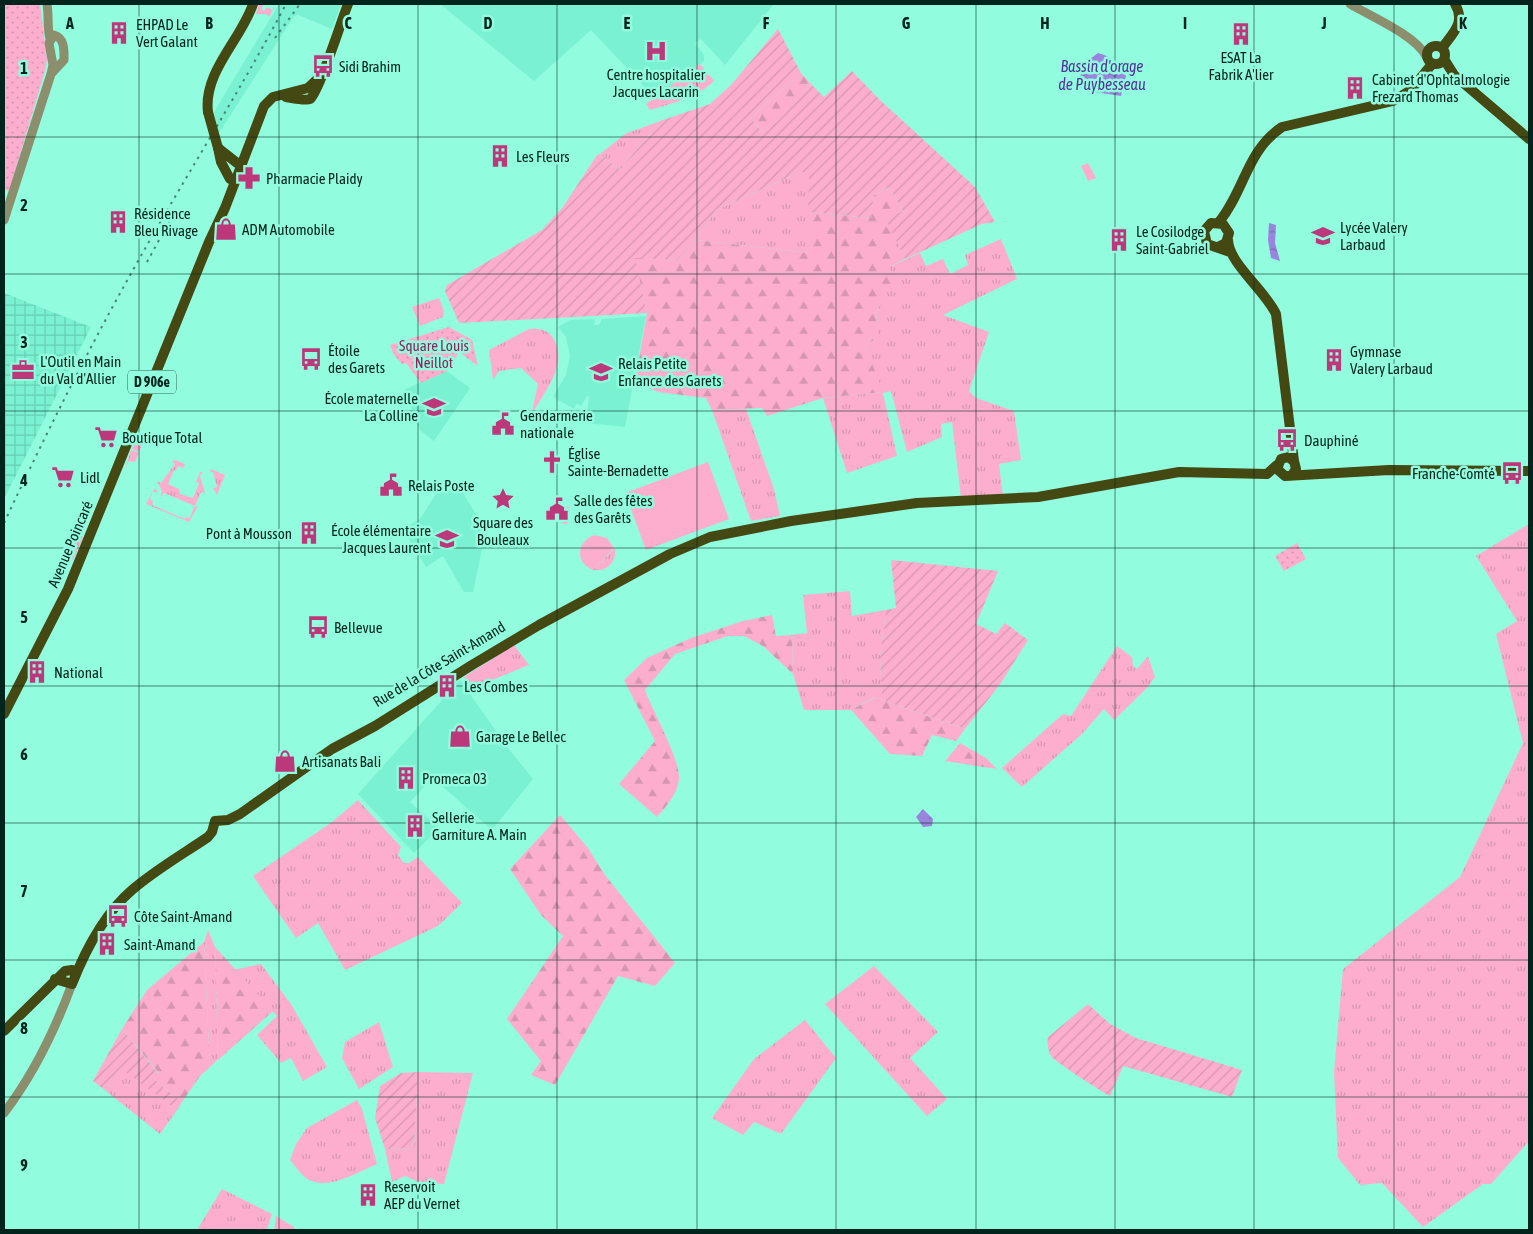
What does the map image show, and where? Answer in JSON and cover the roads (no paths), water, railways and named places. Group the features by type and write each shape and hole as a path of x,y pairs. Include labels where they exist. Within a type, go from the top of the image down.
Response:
{"main road":[{"path":"235,179 221,162 208,112 207,96 212,80 253,4"},
{"path":"235,179 266,103 278,96 306,93 322,75 348,4"},
{"path":"1442,48 1460,21 1460,14 1455,4"},
{"path":"1230,252 1222,225 1259,148 1275,131 1292,124 1394,101 1411,90 1429,60 1430,47 1437,46 1442,48 1445,54 1444,59 1454,75 1529,139"},
{"path":"1429,60 1439,64 1444,59"},
{"path":"235,179 237,163 255,128"},
{"path":"218,148 237,163"},
{"name":"Avenue Poincaré","path":"4,714 70,583 235,179"},
{"path":"1222,225 1211,223 1206,226 1204,238 1207,244 1230,252 1268,299 1276,314 1291,445 1286,467"},
{"path":"1218,247 1228,240"},
{"path":"539,625 670,554 710,537 801,520 917,503 1038,497 1179,472 1267,474 1286,467 1312,476 1324,472 1389,470 1529,471"},
{"name":"Rue de la Côte Saint-Amand","path":"72,984 86,950 131,890 208,837 212,832 215,821 228,820 240,814 303,768 539,625"},
{"name":"Rue de la Côte Saint-Amand","path":"358,734 373,722 464,663 517,634 539,625"},
{"path":"4,1031 65,970 77,972"},
{"path":"55,979 72,984"}],"street":[{"path":"4,220 54,69 47,28 49,22 47,4"},
{"path":"1350,4 1398,31 1419,46 1429,60"},
{"path":"50,39 54,35 58,36 63,43 64,60 54,69"},
{"name":"Rue de la Côte Saint-Amand","path":"4,1113 31,1073 56,1025 72,984"}],"water":[{"name":"Bassin d'orage de Puybesseau","path":"1098,53 1110,59 1126,76 1121,96 1095,92 1076,86 1086,62"},
{"path":"1269,223 1276,225 1275,243 1280,261 1271,258 1268,240"},
{"path":"923,809 933,819 932,826 923,827 916,817"}],"railway":[{"path":"4,523 92,345 130,275 286,4"},
{"path":"275,38 300,4"},
{"path":"147,262 169,222"}],"place":[{"name":"EHPAD Le Vert Galant","path":"119,33"},
{"name":"ESAT La Fabrik A'lier","path":"1241,34"},
{"name":"Centre hospitalier Jacques Lacarin","path":"656,51"},
{"name":"Sidi Brahim","path":"323,66"},
{"name":"Cabinet d'Ophtalmologie Frezard Thomas","path":"1355,88"},
{"name":"Les Fleurs","path":"500,156"},
{"name":"Pharmacie Plaidy","path":"249,178"},
{"name":"Résidence Bleu Rivage","path":"118,222"},
{"name":"ADM Automobile","path":"226,229"},
{"name":"Lycée Valery Larbaud","path":"1323,236"},
{"name":"Le Cosilodge Saint-Gabriel","path":"1119,240"},
{"name":"Étoile des Garets","path":"311,359"},
{"name":"Gymnase Valery Larbaud","path":"1334,360"},
{"name":"L'Outil en Main du Val d'Allier","path":"23,370"},
{"name":"Relais Petite Enfance des Garets","path":"601,372"},
{"name":"École maternelle La Colline","path":"434,407"},
{"name":"Gendarmerie nationale","path":"503,424"},
{"name":"Boutique Total","path":"106,437"},
{"name":"Dauphiné","path":"1287,440"},
{"name":"Église Sainte-Bernadette","path":"552,462"},
{"name":"Franche-Comté","path":"1512,473"},
{"name":"Lidl","path":"63,477"},
{"name":"Relais Poste","path":"391,485"},
{"name":"Square des Bouleaux","path":"503,499"},
{"name":"Salle des fêtes des Garêts","path":"557,509"},
{"name":"Pont à Mousson","path":"309,533"},
{"name":"École élémentaire Jacques Laurent","path":"447,539"},
{"name":"Bellevue","path":"318,627"},
{"name":"National","path":"37,672"},
{"name":"Les Combes","path":"447,686"},
{"name":"Garage Le Bellec","path":"460,736"},
{"name":"Artisanats Bali","path":"285,761"},
{"name":"Promeca 03","path":"406,778"},
{"name":"Sellerie Garniture A. Main","path":"415,826"},
{"name":"Côte Saint-Amand","path":"118,916"},
{"name":"Saint-Amand","path":"107,944"},
{"name":"Reservoit AEP du Vernet","path":"368,1195"}],"park label":[{"name":"Square Louis Neillot","path":"434,354"}]}
